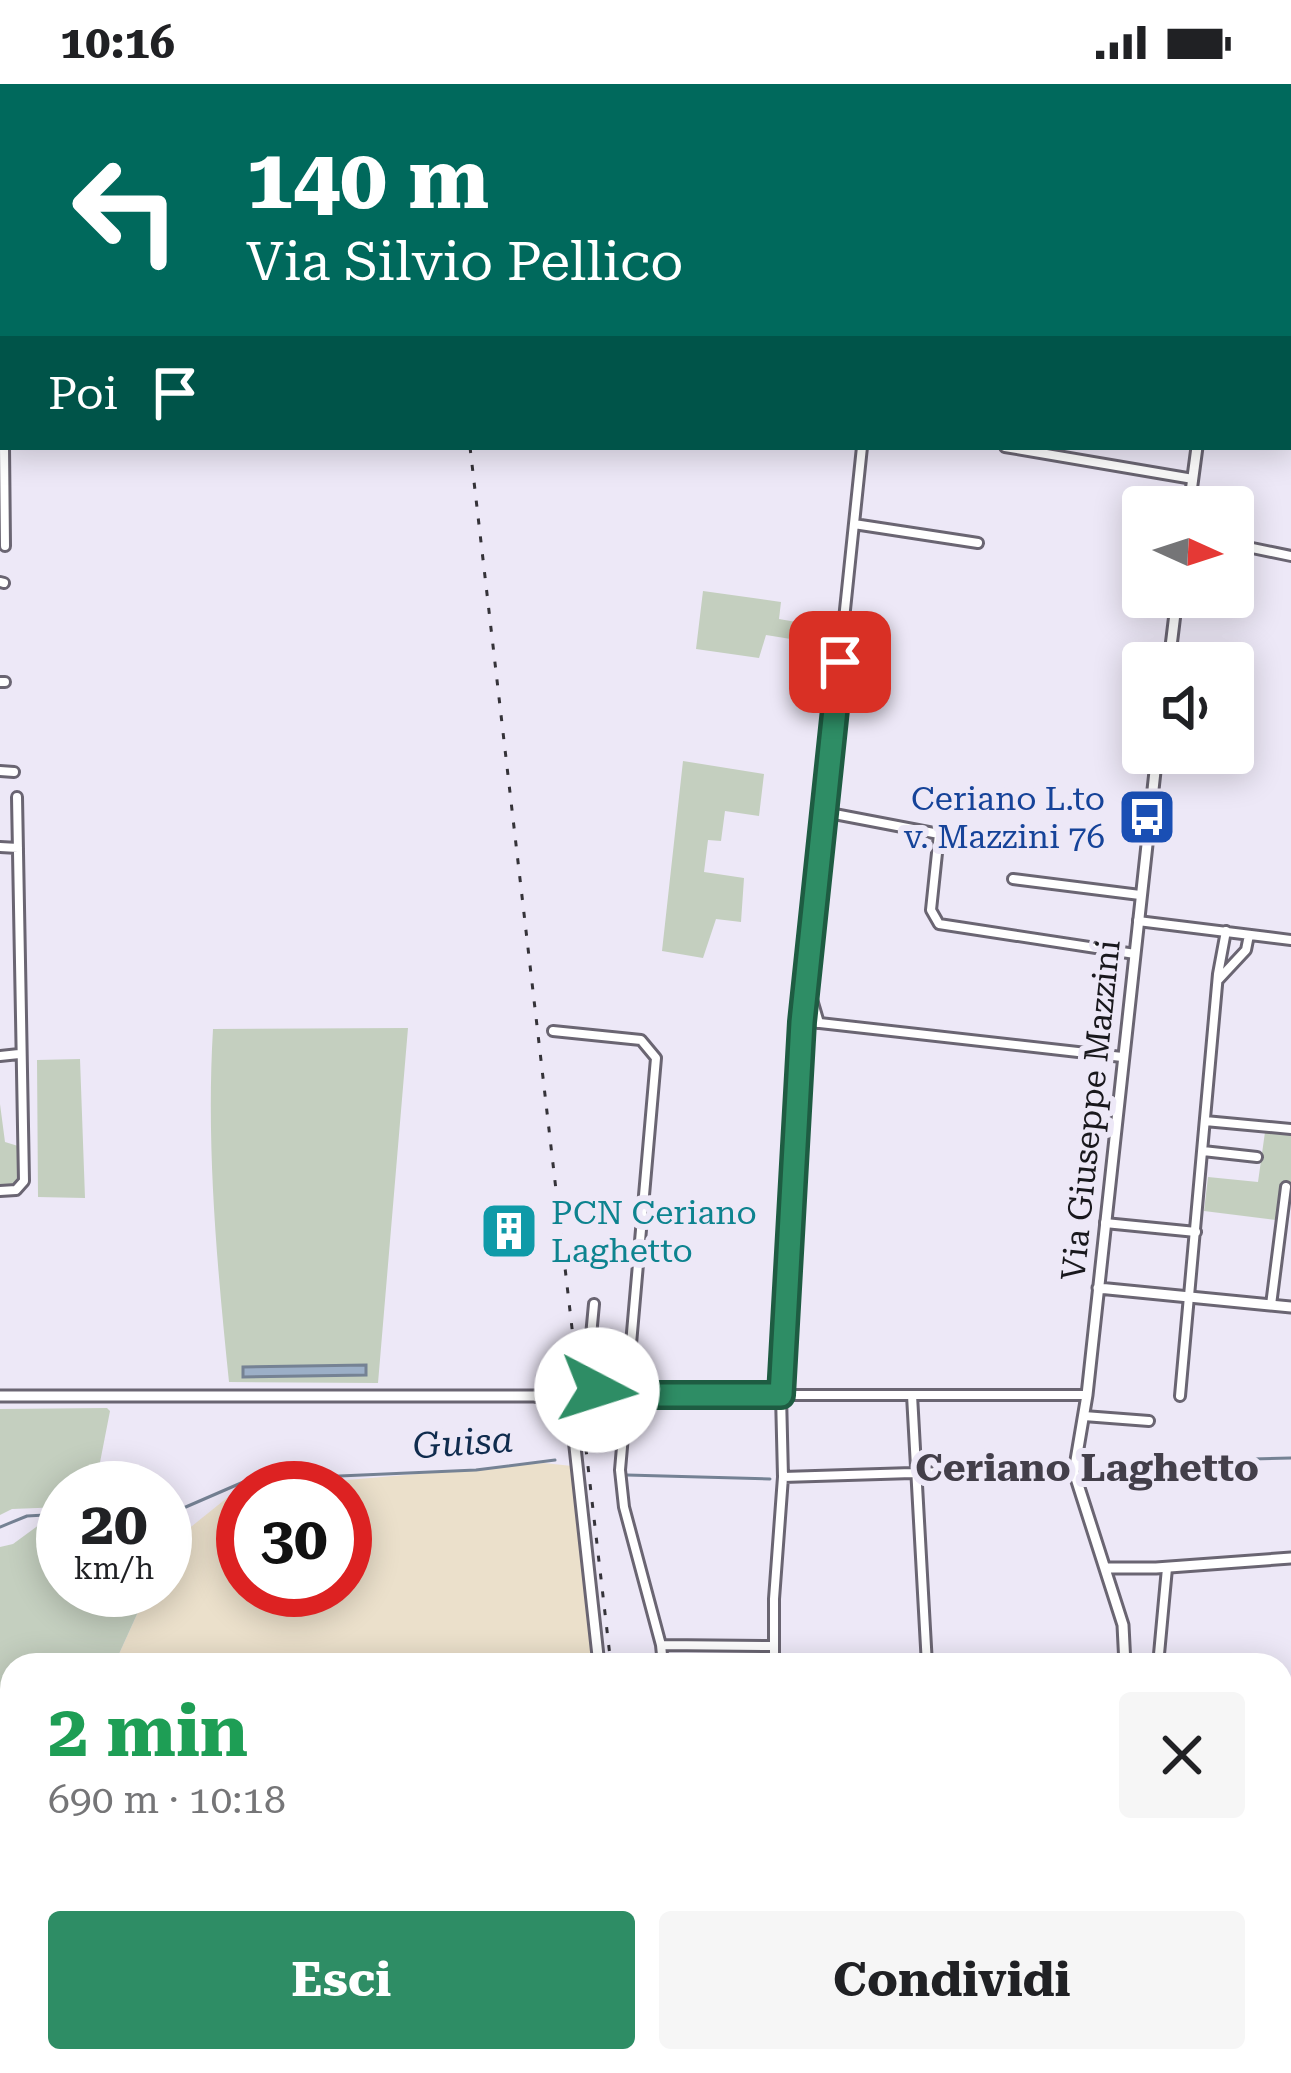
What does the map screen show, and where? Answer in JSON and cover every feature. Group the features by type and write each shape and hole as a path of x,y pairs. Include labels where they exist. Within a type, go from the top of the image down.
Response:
{"street":[{"path":"4,450 5,546"},
{"path":"773,1653 783,1477 781,1395 802,1022 862,450"},
{"path":"1022,450 1192,479"},
{"path":"1191,486 1197,450"},
{"path":"854,524 978,543"},
{"path":"1254,548 1291,556"},
{"path":"0,771 14,772"},
{"name":"Via Giuseppe Mazzini","path":"1074,1472 1088,1394 1155,774"},
{"path":"0,1190 16,1190 24,1180 17,797"},
{"path":"824,812 939,834 931,910 934,922 1135,954"},
{"path":"0,847 18,848"},
{"path":"1013,878 1141,896"},
{"path":"1138,921 1291,940"},
{"path":"1180,1396 1226,931"},
{"path":"1218,981 1246,950 1250,935"},
{"path":"807,984 820,1024"},
{"path":"802,1022 1122,1057"},
{"path":"554,1031 641,1040 656,1058 620,1469 624,1507 662,1653"},
{"path":"0,1056 19,1054"},
{"path":"1205,1121 1291,1129"},
{"path":"1203,1151 1257,1157"},
{"path":"1271,1305 1286,1187"},
{"path":"1104,1222 1196,1232"},
{"path":"1098,1288 1291,1307"},
{"path":"594,1304 591,1336 597,1390 602,1395 1088,1394"},
{"path":"912,1395 926,1653"},
{"path":"0,1396 522,1396 551,1400 571,1426 598,1653"},
{"path":"1084,1416 1149,1421"},
{"path":"783,1477 1070,1468 1107,1568 1123,1625 1125,1653"},
{"path":"1107,1568 1291,1558"},
{"path":"1159,1653 1167,1568"},
{"path":"662,1645 773,1646"}],"shaded area":[{"path":"544,1463 572,1466 592,1653 119,1653 136,1617 192,1617 192,1526 216,1507 216,1617 372,1617 372,1478"}],"green space":[{"path":"703,591 781,602 779,619 836,629 834,646 766,635 759,658 696,649"},
{"path":"683,761 764,774 759,816 725,811 721,841 708,840 704,872 744,878 741,922 716,919 703,958 662,951"},
{"path":"408,1028 378,1383 229,1382 212,1162 213,1029"},
{"path":"80,1059 85,1198 38,1197 37,1060"},
{"path":"0,1104 5,1142 18,1146 14,1185 0,1185"},
{"path":"1265,1132 1291,1133 1291,1184 1281,1184 1276,1220 1204,1211 1208,1177 1258,1182"},
{"path":"107,1408 100,1461 36,1461 36,1508 12,1509 0,1515 0,1409"},
{"path":"36,1527 36,1617 136,1617 119,1653 0,1653 0,1547 13,1544"}],"water":[{"path":"366,1365 366,1375 243,1377 243,1367"}],"waterway":[{"name":"Guisa","path":"1213,1460 1291,1458"},
{"name":"Guisa","path":"192,1504 248,1480 476,1470 555,1460"},
{"name":"Guisa","path":"627,1475 770,1479"},
{"name":"Guisa","path":"0,1527 36,1516"}],"railway":[{"path":"470,450 610,1653"}],"place":[{"name":"Ceriano L.to v. Mazzini 76","path":"1147,817"},
{"name":"PCN Ceriano Laghetto","path":"509,1231"}],"district":[{"name":"Ceriano Laghetto","path":"1087,1467"}],"route":[{"path":"597,1390 602,1395 781,1395 802,1022 840,662"}]}
